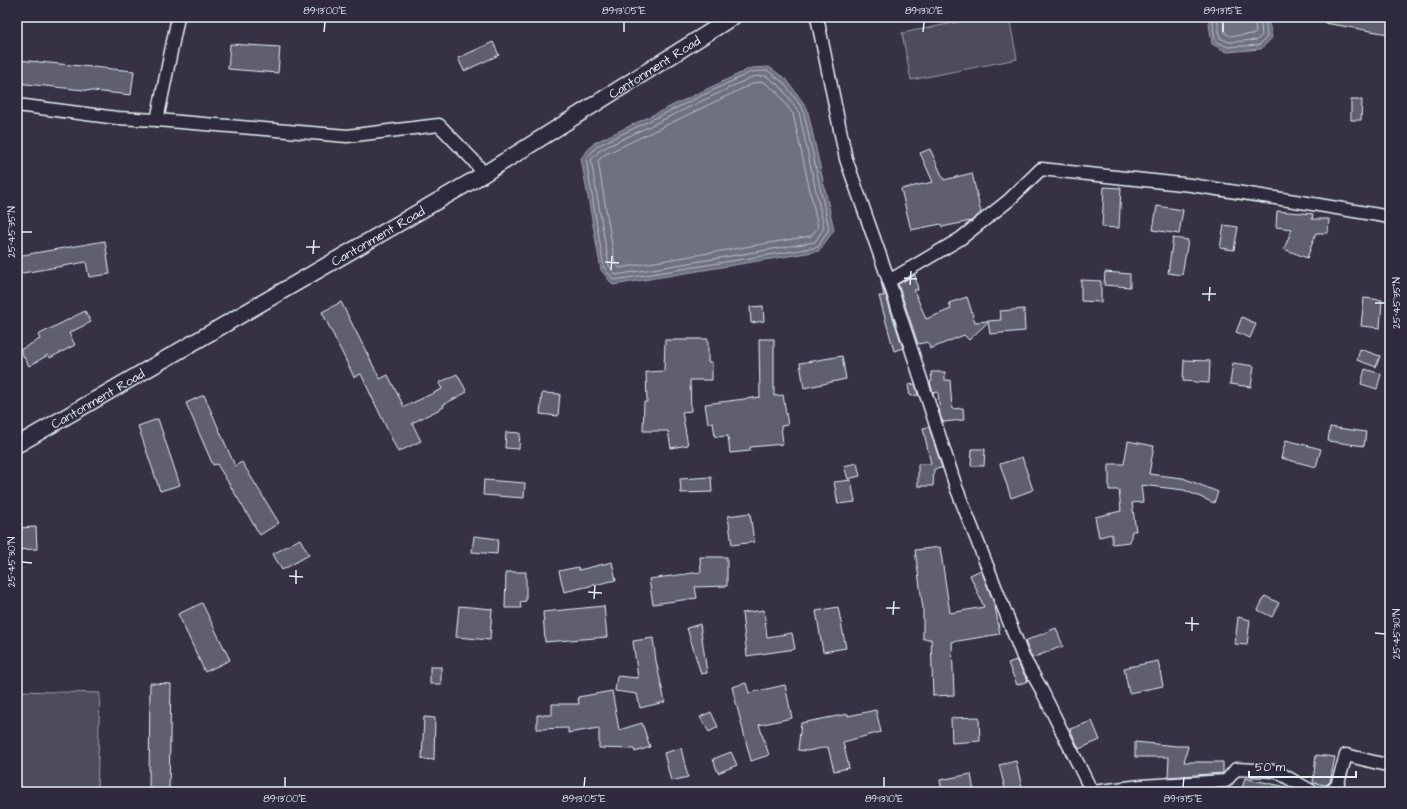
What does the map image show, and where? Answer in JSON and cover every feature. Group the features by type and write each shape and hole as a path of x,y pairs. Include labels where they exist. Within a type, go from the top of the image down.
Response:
{"street":[{"path":"157,120 178,17"},
{"name":"Cantonment Road","path":"17,446 484,174 733,17"},
{"path":"817,17 846,159 889,281 956,487 1023,657 1040,687 1092,792 1141,786 1226,781 1236,769 1276,771 1313,792"},
{"path":"17,105 117,118 347,136 439,124 484,174"},
{"path":"889,281 960,239 1008,201 1041,169 1191,185 1390,217"},
{"path":"1329,792 1337,786 1346,755 1390,766"}],"shaded area":[{"path":"985,17 1009,17 1017,59 911,80 902,33"},
{"path":"17,691 100,693 97,792 17,792"}],"water":[{"path":"1208,17 1268,17 1272,38 1261,49 1227,52 1212,44"},
{"path":"769,67 787,80 807,108 834,230 819,251 613,285 601,270 581,158 594,143 751,68"}],"building":[{"path":"1325,17 1390,17 1388,34 1325,23"},
{"path":"493,42 499,55 464,71 458,58"},
{"path":"230,44 280,47 278,73 228,69"},
{"path":"18,60 134,71 131,95 17,83"},
{"path":"1351,100 1362,100 1361,120 1351,120"},
{"path":"930,149 944,180 972,173 981,213 971,221 942,227 941,224 911,230 901,189 933,182 920,153"},
{"path":"1104,187 1121,188 1119,228 1102,227"},
{"path":"1157,206 1183,210 1179,234 1153,230"},
{"path":"1277,211 1313,214 1312,219 1329,219 1328,233 1316,233 1307,258 1284,249 1292,229 1276,227"},
{"path":"1224,225 1238,227 1234,250 1220,248"},
{"path":"1173,238 1188,240 1182,275 1168,273"},
{"path":"105,241 110,274 89,277 86,262 17,274 17,256"},
{"path":"1105,272 1130,274 1130,287 1104,285"},
{"path":"915,275 918,290 914,290 926,319 951,309 949,303 967,297 975,322 1001,320 1000,311 1024,309 1025,331 990,334 988,322 969,340 964,335 930,349 928,342 918,344 898,284"},
{"path":"1081,280 1101,281 1101,302 1081,301"},
{"path":"881,281 903,348 894,351 879,296 884,296"},
{"path":"1364,298 1382,300 1380,328 1361,326"},
{"path":"341,302 380,379 388,375 404,407 442,389 439,383 457,374 467,392 443,405 444,407 412,423 421,441 398,452 361,374 354,377 322,312"},
{"path":"763,306 764,321 751,323 750,307"},
{"path":"85,311 91,322 69,333 75,345 50,358 48,355 29,366 20,350 40,339 38,335"},
{"path":"1242,317 1256,324 1250,338 1236,332"},
{"path":"708,339 708,362 712,362 712,380 690,380 691,411 682,412 688,445 671,448 668,431 643,431 644,402 647,402 646,372 664,371 665,340"},
{"path":"759,339 774,339 774,396 783,395 788,425 781,426 783,444 750,447 750,451 730,453 728,436 715,437 713,422 708,423 705,404 760,397"},
{"path":"1360,349 1380,356 1376,367 1357,360"},
{"path":"842,356 846,379 804,388 800,363"},
{"path":"1184,360 1210,361 1209,383 1183,381"},
{"path":"1233,363 1254,366 1251,387 1230,384"},
{"path":"1365,369 1381,374 1377,389 1361,384"},
{"path":"931,372 945,372 945,380 950,380 952,409 963,408 964,420 943,422 940,415 938,392 933,393 930,382 932,381"},
{"path":"915,384 918,395 910,396 908,385"},
{"path":"542,393 560,394 558,416 540,414"},
{"path":"204,395 235,466 242,462 279,523 260,535 217,464 213,465 186,403"},
{"path":"158,419 180,485 160,491 138,426"},
{"path":"929,427 942,468 934,469 933,486 918,486 918,464 931,464 923,428"},
{"path":"1330,427 1366,432 1364,446 1328,441"},
{"path":"506,432 520,433 519,449 505,448"},
{"path":"1286,440 1321,449 1316,467 1281,458"},
{"path":"1128,441 1154,446 1149,474 1183,478 1218,492 1214,503 1184,490 1141,485 1143,502 1132,503 1136,531 1132,531 1130,542 1112,544 1112,534 1099,537 1095,517 1121,511 1119,490 1109,490 1109,464 1124,464"},
{"path":"972,449 985,449 984,466 971,466"},
{"path":"1022,457 1033,490 1011,498 1000,464"},
{"path":"857,463 860,476 848,479 844,466"},
{"path":"711,477 712,492 681,493 680,479"},
{"path":"484,480 525,483 524,498 483,495"},
{"path":"851,480 855,502 838,504 834,482"},
{"path":"750,513 754,542 732,545 728,516"},
{"path":"36,527 37,549 17,550 17,528"},
{"path":"474,536 498,539 497,554 472,552"},
{"path":"300,539 309,555 282,570 273,554"},
{"path":"940,547 950,613 984,607 970,575 981,570 995,606 1000,634 952,642 954,695 933,696 931,639 923,639 923,609 915,550"},
{"path":"700,557 727,557 727,586 695,587 697,598 653,604 649,579 701,572"},
{"path":"612,562 616,580 564,592 559,571 578,567 579,570"},
{"path":"506,572 526,572 526,601 520,602 521,608 505,608"},
{"path":"1265,596 1279,603 1272,617 1258,610"},
{"path":"202,603 230,660 205,672 178,614"},
{"path":"459,606 492,609 490,640 456,637"},
{"path":"604,606 607,637 545,642 543,612"},
{"path":"838,607 846,648 823,652 816,611"},
{"path":"764,610 767,637 792,633 795,649 747,656 742,613"},
{"path":"1238,617 1250,620 1247,645 1235,644"},
{"path":"700,624 707,673 701,674 687,628"},
{"path":"1056,628 1063,646 1032,658 1025,641"},
{"path":"653,638 656,661 665,702 640,708 637,694 615,691 617,676 638,678 633,641"},
{"path":"1016,660 1028,681 1017,685 1008,663"},
{"path":"1158,661 1163,686 1129,693 1124,668"},
{"path":"430,667 441,667 441,684 430,684"},
{"path":"150,683 171,684 169,792 149,792"},
{"path":"746,683 749,693 785,685 792,718 759,725 769,755 751,761 732,687"},
{"path":"612,691 619,730 642,723 650,747 635,752 634,749 599,748 599,728 568,733 568,728 537,729 537,715 552,715 552,704 579,704 578,697"},
{"path":"876,710 881,732 843,742 849,768 834,771 828,747 807,751 798,750 801,723"},
{"path":"711,712 718,727 709,732 700,717"},
{"path":"424,717 435,718 434,760 422,759"},
{"path":"979,717 980,741 952,743 951,718"},
{"path":"1092,721 1100,740 1079,749 1070,729"},
{"path":"1135,742 1188,746 1184,762 1223,762 1223,773 1168,777 1169,757 1135,757"},
{"path":"681,748 688,777 671,781 664,753"},
{"path":"731,752 737,765 718,773 713,759"},
{"path":"1316,755 1335,757 1330,782 1326,785 1313,783"},
{"path":"1016,761 1023,792 1006,792 999,765"},
{"path":"971,774 974,792 942,792 940,780"},
{"path":"1245,778 1286,787 1286,792 1241,792"},
{"path":"1223,789 1223,792 1168,792"}]}
